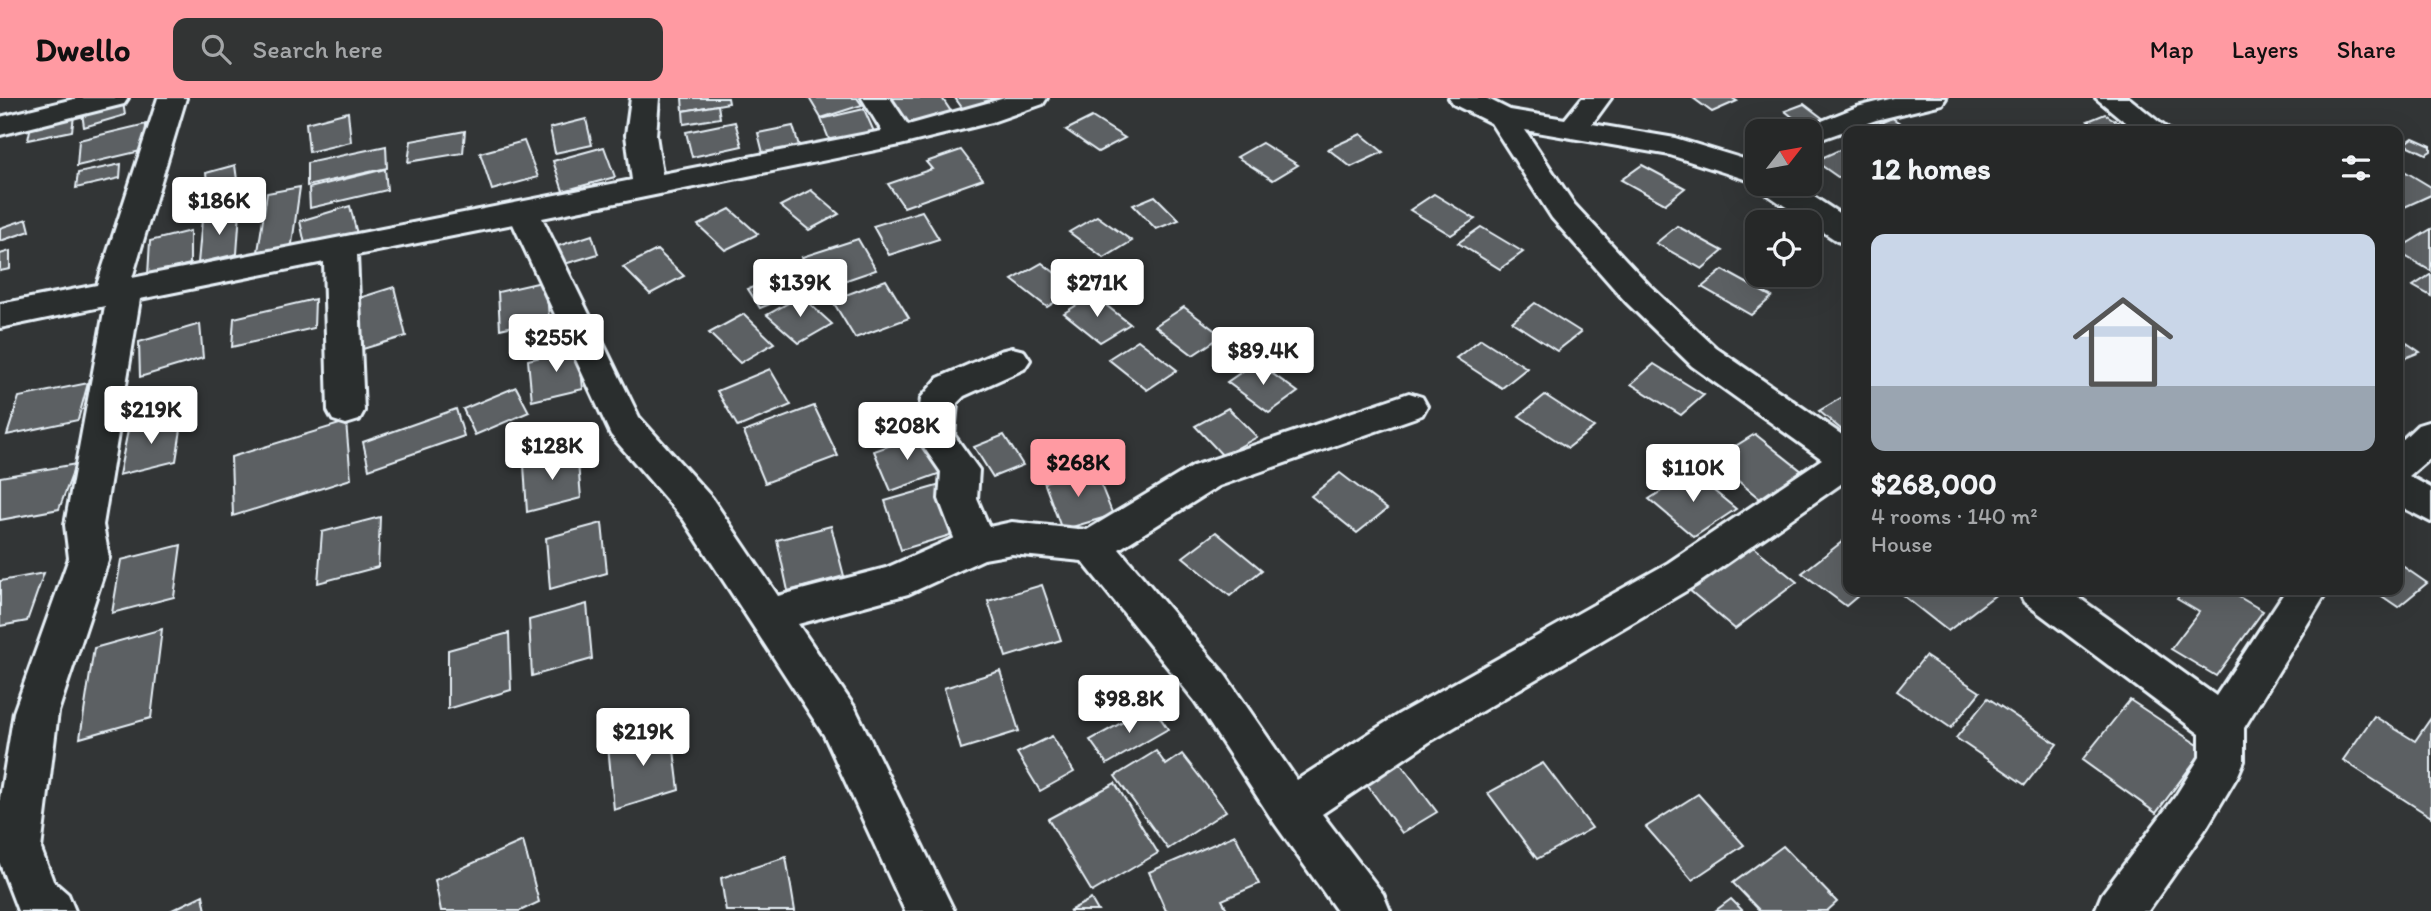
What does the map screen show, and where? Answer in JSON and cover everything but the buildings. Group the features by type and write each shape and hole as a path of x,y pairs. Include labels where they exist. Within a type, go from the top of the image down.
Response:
{"street":[{"path":"0,126 114,98"},
{"path":"51,911 35,896 19,849 22,803 36,712 89,558 84,525 118,292 172,98"},
{"path":"645,98 641,135 648,187"},
{"path":"876,98 900,136"},
{"path":"0,316 900,136 982,116 1033,98"},
{"path":"1463,98 1502,117 1574,127 1675,148 1745,168"},
{"path":"1574,127 1597,98"},
{"path":"1822,130 1867,113 1932,98"},
{"path":"2109,98 2148,126"},
{"path":"1502,117 1563,211 1638,294 1704,357 1843,455"},
{"path":"1791,196 1843,231"},
{"path":"524,212 624,425 698,509 840,722 930,911"},
{"path":"340,249 346,411"},
{"path":"977,545 958,499 960,470 934,437 939,398 951,387 1012,360"},
{"path":"769,615 894,582 977,545 1012,538 1093,546 1206,476 1409,406"},
{"path":"2403,460 2431,435"},
{"path":"1291,808 1414,728 1682,574 1843,462"},
{"path":"2403,490 2431,507"},
{"path":"1093,546 1210,688 1291,808 1366,911"},
{"path":"2045,595 2222,725"},
{"path":"2119,911 2191,812 2222,761 2222,725 2305,595"}]}
